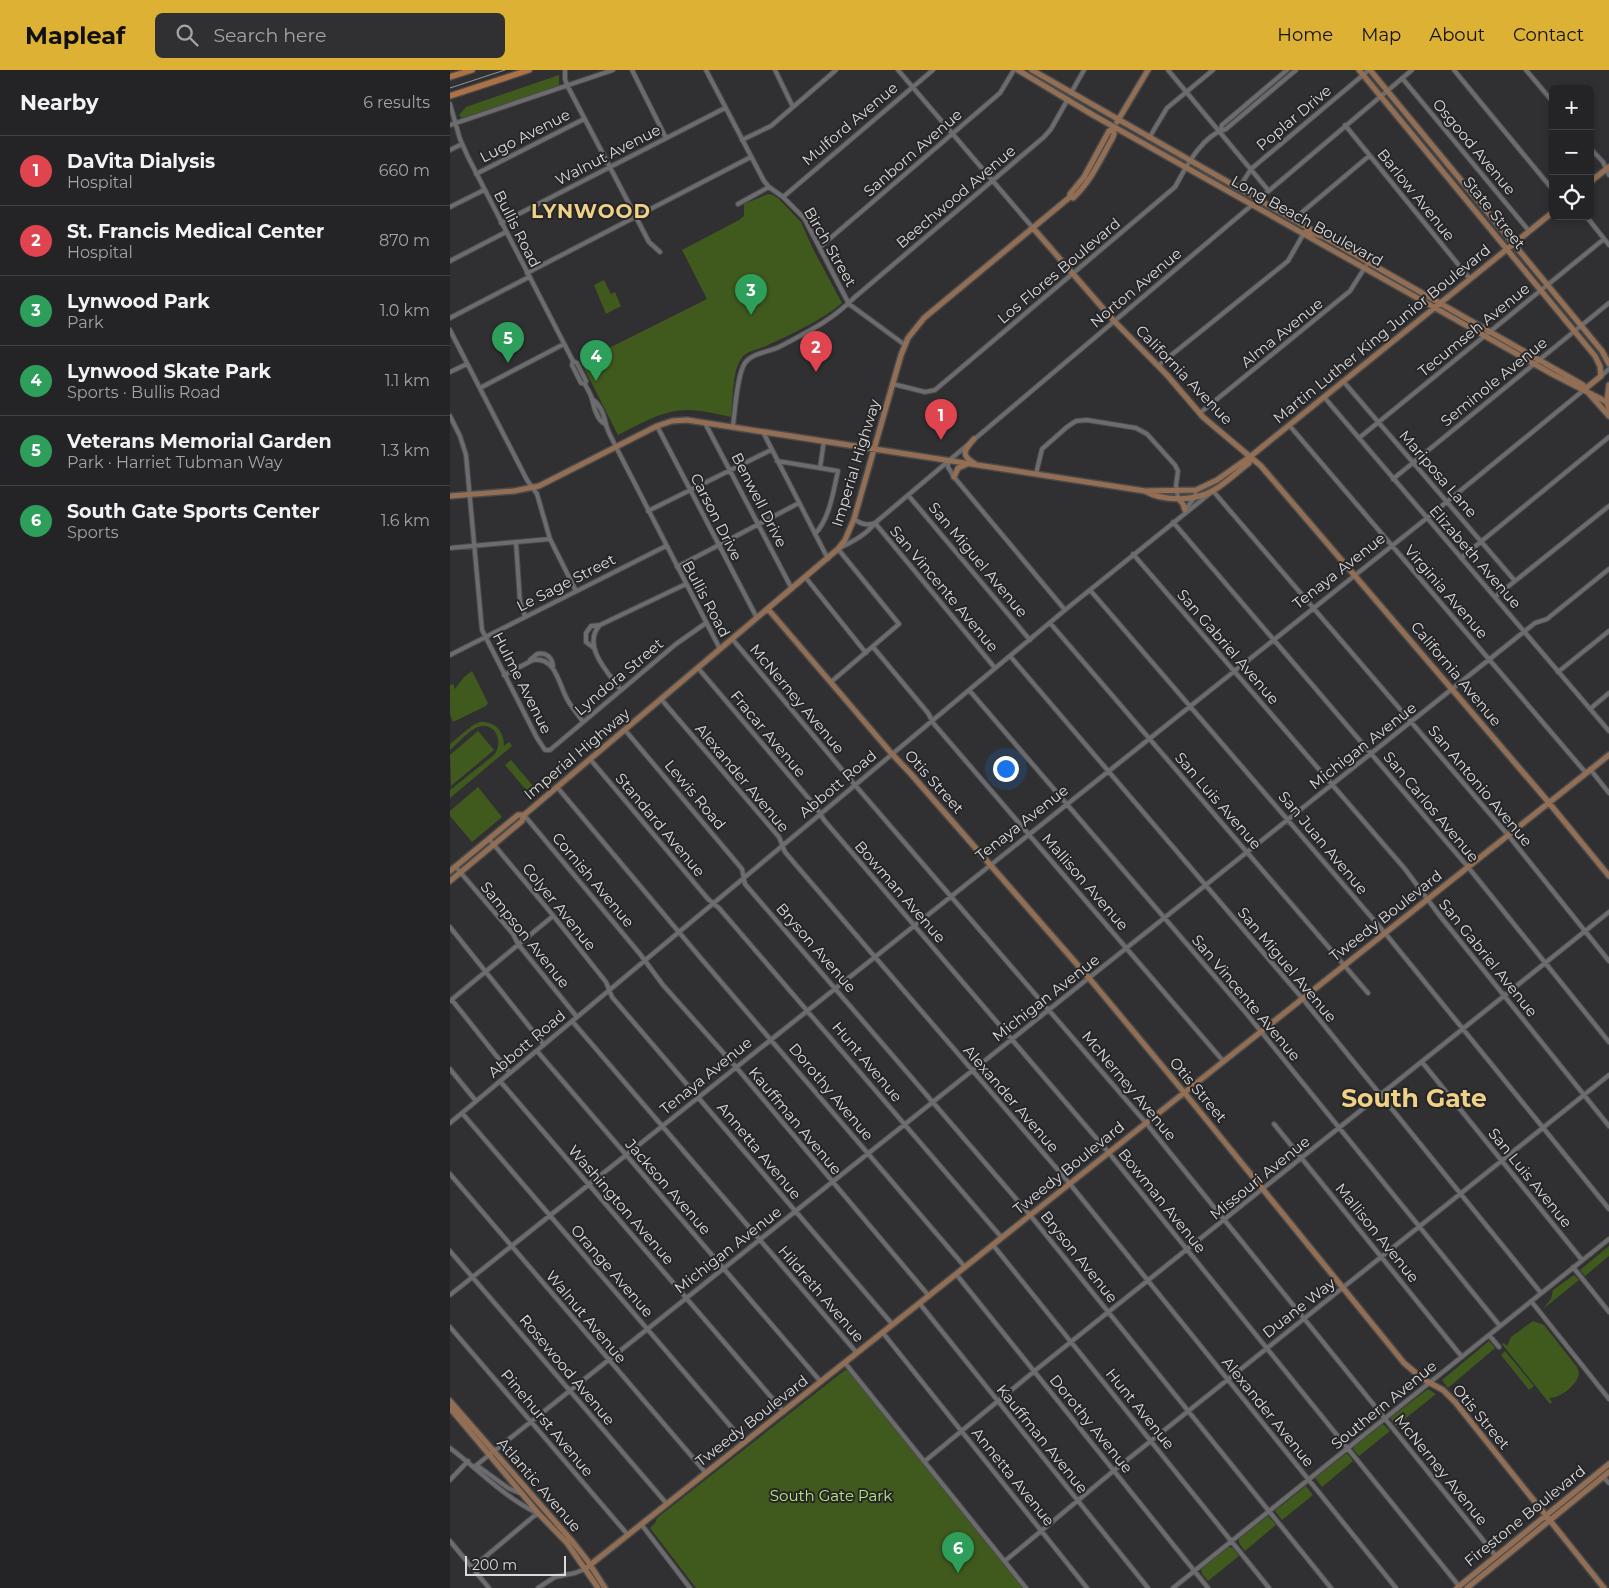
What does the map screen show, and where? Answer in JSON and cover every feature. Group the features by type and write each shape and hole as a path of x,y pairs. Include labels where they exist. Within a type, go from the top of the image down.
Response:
{"highway":[{"path":"450,77 472,70"},
{"path":"450,96 529,70"}],"main road":[{"name":"Long Beach Boulevard","path":"1018,70 1114,129 1435,307 1488,333"},
{"name":"Long Beach Boulevard","path":"1032,70 1369,261 1488,333 1583,385 1585,390 1608,402"},
{"name":"Imperial Highway","path":"450,881 522,821 524,815 838,550 846,540 854,519 905,345 913,331 924,318 1070,197 1074,198 1092,176 1114,134 1118,120 1148,70"},
{"name":"State Street","path":"1359,70 1598,361 1601,376"},
{"name":"State Street","path":"1370,70 1581,325 1602,351 1609,364"},
{"path":"1439,166 1445,161"},
{"path":"1594,179 1608,168"},
{"path":"1273,216 1277,215 1290,222 1294,219"},
{"name":"Martin Luther King Junior Boulevard","path":"450,496 532,488 657,426 679,420 733,426 1145,491 1196,490 1217,480 1251,456 1549,215"},
{"name":"California Avenue","path":"1033,228 1114,321 1159,365 1200,413 1261,466 1549,802 1609,876"},
{"path":"1304,233 1307,231 1317,236 1322,235"},
{"name":"Tenaya Avenue","path":"1585,390 1601,376"},
{"path":"1609,385 1609,410"},
{"path":"1585,390 1609,416"},
{"path":"974,439 967,446 965,454 968,459 978,465"},
{"name":"Martin Luther King Junior Boulevard","path":"1145,491 1152,495 1178,498 1195,497 1213,491 1248,463 1251,456"},
{"path":"954,477 958,468 968,464"},
{"path":"1178,498 1185,510"},
{"name":"Otis Street","path":"768,609 892,754 1089,978 1408,1368 1422,1379 1443,1390 1455,1402 1604,1588"},
{"name":"Tweedy Boulevard","path":"587,1567 1609,755"},
{"name":"Imperial Highway","path":"450,871 518,815 524,815"},
{"name":"Atlantic Avenue","path":"450,1401 506,1475 605,1588"},
{"name":"Atlantic Avenue","path":"450,1408 547,1512 587,1567 598,1588"},
{"name":"Firestone Boulevard","path":"1458,1587 1469,1585 1609,1464"},
{"name":"Firestone Boulevard","path":"1469,1585 1496,1556 1609,1472"},
{"path":"506,1475 526,1489"},
{"path":"524,1495 547,1512"}],"street":[{"path":"565,70 567,86 584,119 650,244 660,252"},
{"path":"450,125 613,70"},
{"path":"632,70 666,138"},
{"name":"Birch Street","path":"706,70 764,181 769,187 783,196 804,218 849,304 905,345"},
{"path":"775,70 793,107"},
{"path":"742,140 771,126 836,70"},
{"name":"California Avenue","path":"898,70 1033,228"},
{"name":"Mulford Avenue","path":"783,196 933,70"},
{"name":"Sanborn Avenue","path":"820,247 1000,93 1014,70"},
{"path":"1071,93 1084,70"},
{"path":"1168,70 1268,190"},
{"path":"1149,138 1167,108 1213,70"},
{"name":"Los Flores Boulevard","path":"1220,131 1222,124 1286,70"},
{"name":"Los Flores Boulevard","path":"893,384 921,392 933,392 1175,187 1198,149 1220,131 1226,129 1296,70"},
{"name":"Poplar Drive","path":"1239,188 1251,169 1370,70"},
{"name":"Norton Avenue","path":"838,550 870,530 875,523 948,460 1412,70"},
{"path":"1454,70 1549,185"},
{"path":"1526,70 1549,97"},
{"name":"Osgood Avenue","path":"1402,78 1529,231"},
{"name":"Beechwood Avenue","path":"733,426 741,372 747,360 778,347 825,322 849,304 1048,133 1068,99"},
{"name":"Bullis Road","path":"450,104 462,144 476,174 573,361 577,363 592,399 597,402 616,447 720,650"},
{"name":"Walnut Avenue","path":"501,223 725,108"},
{"name":"Lugo Avenue","path":"476,174 584,119"},
{"name":"Barlow Avenue","path":"1345,126 1470,279"},
{"path":"450,150 462,144"},
{"path":"1594,152 1608,168 1609,175"},
{"path":"1294,219 1369,156"},
{"path":"450,318 636,216 751,157"},
{"path":"738,204 769,187"},
{"path":"450,207 484,190"},
{"path":"1589,220 1609,245"},
{"path":"450,260 506,232"},
{"path":"1159,365 1288,261 1304,233"},
{"name":"Tecumseh Avenue","path":"1359,438 1604,239"},
{"name":"Alma Avenue","path":"1200,413 1350,291 1369,261"},
{"name":"Seminole Avenue","path":"1393,478 1609,303"},
{"path":"450,330 532,488 537,494 550,539 576,591"},
{"path":"480,388 564,344"},
{"path":"450,372 467,364"},
{"name":"Tenaya Avenue","path":"1601,376 1609,370"},
{"name":"Mariposa Lane","path":"1343,381 1515,581"},
{"name":"Tenaya Avenue","path":"450,1295 1392,546 1585,390"},
{"name":"Elizabeth Avenue","path":"1324,397 1609,731"},
{"name":"Hulme Avenue","path":"450,416 464,446 482,630 537,738 545,750 548,751"},
{"path":"1036,474 1044,447 1071,424 1087,420 1136,428 1147,434 1177,468 1176,491 1178,498"},
{"name":"Benwell Drive","path":"705,422 792,589"},
{"name":"Virginia Avenue","path":"1289,425 1489,660 1609,793"},
{"name":"Carson Drive","path":"657,426 757,618"},
{"path":"763,432 828,558"},
{"path":"1461,558 1609,437"},
{"path":"820,468 824,441"},
{"path":"648,511 772,450"},
{"path":"948,460 949,469 954,477 1065,610"},
{"path":"777,461 838,472 826,515 815,534"},
{"name":"Abbott Road","path":"450,1123 1172,522 1195,497 1196,490"},
{"name":"Abbott Road","path":"1172,522 1213,491"},
{"name":"San Antonio Avenue","path":"1213,491 1508,835 1609,961"},
{"name":"San Miguel Avenue","path":"908,495 1030,640"},
{"path":"677,567 759,526 799,503"},
{"path":"1494,597 1609,506"},
{"path":"854,519 868,525 875,523"},
{"name":"San Carlos Avenue","path":"1172,522 1468,868 1609,1042"},
{"name":"San Vincente Avenue","path":"875,523 995,668"},
{"path":"450,548 550,539"},
{"path":"516,542 520,602 525,616"},
{"name":"Le Sage Street","path":"450,654 666,546"},
{"path":"831,682 899,624 838,550"},
{"name":"San Gabriel Avenue","path":"1134,554 1415,881 1504,996 1609,1126"},
{"name":"Michigan Avenue","path":"474,1466 1535,623 1547,619 1609,569"},
{"path":"806,578 866,653"},
{"path":"594,648 586,642 586,633 591,626 600,625 686,584"},
{"name":"San Juan Avenue","path":"1090,590 1191,705 1385,933 1609,1209"},
{"name":"Lyndora Street","path":"548,751 683,638 706,623"},
{"name":"San Luis Avenue","path":"1050,623 1368,993"},
{"path":"600,625 593,636 594,648 606,671 621,690"},
{"path":"1558,672 1609,631"},
{"name":"McNerney Avenue","path":"733,640 855,785 1146,1123 1496,1556"},
{"name":"Mallison Avenue","path":"873,647 932,720 1224,1062"},
{"path":"529,662 537,654 546,654 550,658 567,700 584,722"},
{"name":"San Miguel Avenue","path":"1010,656 1302,998 1541,1293"},
{"path":"504,675 537,660 542,660 553,669"},
{"name":"Fracar Avenue","path":"698,668 820,814"},
{"name":"San Vincente Avenue","path":"969,690 1261,1032 1500,1326"},
{"path":"1590,709 1609,693"},
{"name":"Alexander Avenue","path":"661,699 779,837 782,846 791,858 1070,1184 1396,1588"},
{"name":"Lewis Road","path":"625,730 742,869 744,877"},
{"name":"Standard Avenue","path":"590,759 713,904"},
{"path":"557,787 679,932"},
{"name":"Bowman Avenue","path":"820,814 1109,1153 1458,1587"},
{"name":"Cornish Avenue","path":"524,815 644,961"},
{"name":"Colyer Avenue","path":"489,839 606,982 610,990"},
{"name":"Sampson Avenue","path":"455,866 513,934 518,944 577,1017"},
{"name":"Bryson Avenue","path":"744,877 746,884 1030,1215 1331,1588"},
{"name":"Hunt Avenue","path":"713,904 719,908 808,1010 1002,1238"},
{"name":"Missouri Avenue","path":"925,1461 1609,912"},
{"path":"510,1073 451,1001 553,916"},
{"path":"450,927 544,1045"},
{"name":"Dorothy Avenue","path":"679,932 965,1267"},
{"name":"Kauffman Avenue","path":"644,961 929,1296"},
{"name":"Annetta Avenue","path":"610,990 612,997 893,1325"},
{"name":"Hildreth Avenue","path":"572,1021 857,1353"},
{"name":"Jackson Avenue","path":"537,1051 821,1382"},
{"name":"San Luis Avenue","path":"1422,1062 1582,1260"},
{"path":"450,1070 476,1102"},
{"name":"Duane Way","path":"1005,1561 1188,1410 1609,1075"},
{"name":"Washington Avenue","path":"500,1081 784,1412"},
{"name":"Orange Avenue","path":"462,1113 745,1443"},
{"name":"Mallison Avenue","path":"1274,1124 1462,1357"},
{"name":"Walnut Avenue","path":"450,1174 706,1473"},
{"name":"Southern Avenue","path":"1173,1588 1609,1239"},
{"name":"Hunt Avenue","path":"993,1245 1270,1588"},
{"name":"Rosewood Avenue","path":"450,1250 667,1504"},
{"path":"1573,1268 1609,1312"},
{"name":"Dorothy Avenue","path":"956,1274 1208,1588"},
{"path":"1531,1301 1609,1399"},
{"name":"Kauffman Avenue","path":"920,1304 1148,1588"},
{"name":"Pinehurst Avenue","path":"450,1327 628,1535"},
{"name":"Annetta Avenue","path":"882,1333 1087,1588"},
{"path":"1488,1335 1498,1347"},
{"name":"Hildreth Avenue","path":"846,1362 1026,1588"},
{"path":"450,1448 474,1466 486,1479 527,1508 540,1514"},
{"path":"450,1480 468,1461"},
{"path":"474,1466 479,1467 503,1485 524,1495"},
{"path":"1603,1476 1609,1483"},
{"path":"486,1479 494,1478"},
{"path":"503,1485 503,1491"},
{"path":"473,1567 534,1516 540,1514"},
{"path":"641,1524 690,1588"},
{"path":"450,1541 489,1588"},
{"name":"Tweedy Boulevard","path":"538,1588 554,1577 576,1573 587,1567"}],"green space":[{"path":"559,75 559,86 462,118 459,115 466,107"},
{"path":"768,194 779,199 801,222 842,303 806,326 765,347 750,352 741,359 736,371 733,387 731,417 710,412 688,410 670,412 652,418 618,435 581,362 707,299 682,250 739,220 744,216 744,204"},
{"path":"604,280 611,294 615,292 621,306 606,314 594,285"},
{"path":"472,671 488,703 486,706 453,722 450,714 450,685 453,684 455,689 464,677"},
{"path":"480,722 490,723 498,728 504,741 504,746 509,742 512,746 450,798 450,790 494,755 497,750 498,739 494,730 484,726 471,731 450,750 450,744 473,725"},
{"path":"478,731 494,750 451,786 450,755"},
{"path":"511,760 533,786 527,791 505,765"},
{"path":"478,787 502,817 472,842 450,816 450,811"},
{"path":"1609,1246 1609,1256 1585,1276 1580,1270"},
{"path":"1574,1275 1579,1280 1543,1309 1551,1299 1553,1290"},
{"path":"1533,1321 1544,1325 1577,1367 1579,1373 1576,1382 1568,1390 1559,1396 1549,1398 1552,1402 1550,1404 1502,1344 1504,1343 1507,1346 1511,1337"},
{"path":"1489,1341 1495,1348 1448,1388 1442,1380"},
{"path":"1505,1351 1534,1386 1529,1390 1501,1355"},
{"name":"South Gate Park","path":"845,1370 848,1370 1024,1588 696,1588 650,1528 657,1518"},
{"path":"1428,1389 1436,1394 1396,1426 1390,1418"},
{"path":"1383,1424 1390,1431 1359,1456 1353,1449 1354,1447"},
{"path":"1347,1453 1353,1461 1322,1487 1315,1478"},
{"path":"1306,1486 1313,1495 1282,1520 1275,1511"},
{"path":"1268,1516 1276,1525 1245,1551 1239,1543 1239,1539"},
{"path":"1229,1547 1233,1548 1239,1556 1208,1581 1202,1574 1201,1569"}],"tram line":[{"path":"450,88 505,70"}],"place":[{"name":"Lynwood Park","path":"751,315"},
{"name":"Veterans Memorial Garden","path":"508,363"},
{"name":"St. Francis Medical Center","path":"816,372"},
{"name":"Lynwood Skate Park","path":"596,381"},
{"name":"DaVita Dialysis","path":"941,440"},
{"name":"South Gate Sports Center","path":"958,1573"}],"district":[{"name":"LYNWOOD","path":"591,211"},
{"name":"South Gate","path":"1414,1098"}]}
